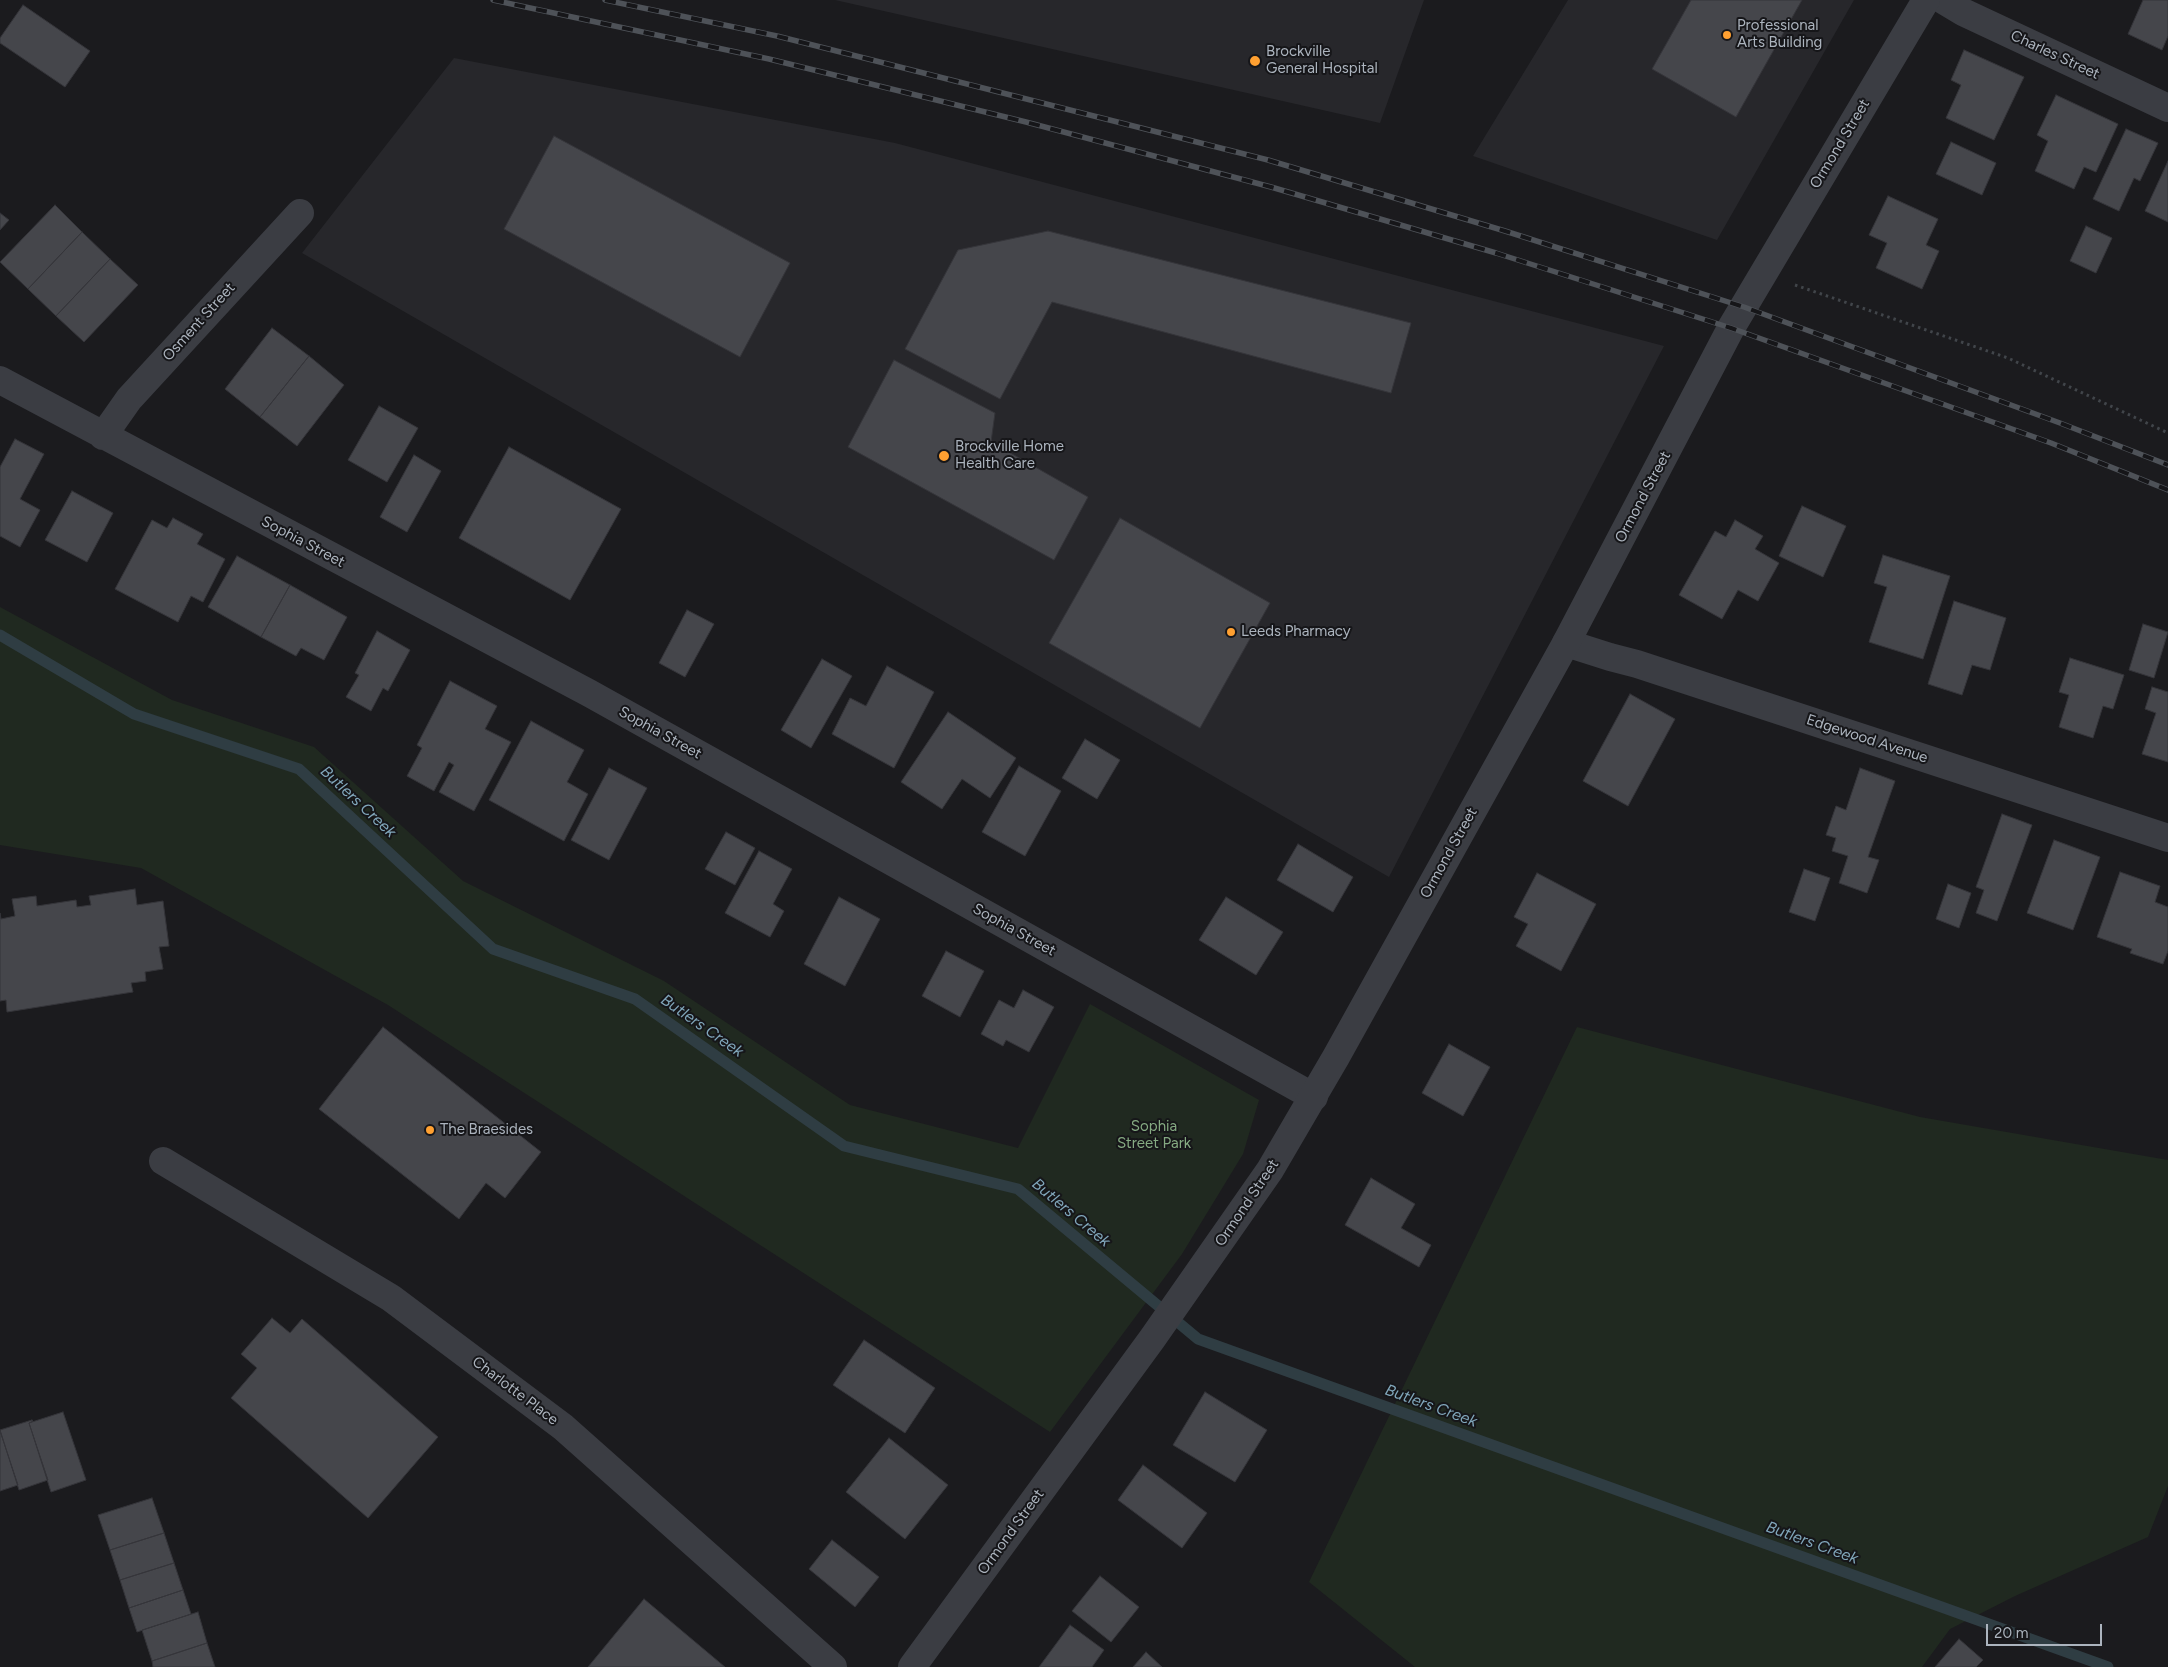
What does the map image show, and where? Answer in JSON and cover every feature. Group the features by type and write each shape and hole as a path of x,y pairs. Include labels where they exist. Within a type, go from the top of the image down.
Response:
{"street":[{"name":"Ormond Street","path":"912,1667 1152,1339 1270,1170 1314,1097 1566,643 1731,328 1926,0"},
{"name":"Charles Street","path":"1943,0 1963,12 2168,108"},
{"name":"Osment Street","path":"103,436 129,399 300,213"},
{"name":"Sophia Street","path":"0,380 597,698 1314,1097"},
{"name":"Edgewood Avenue","path":"1566,643 1638,664 2168,838"},
{"name":"Charlotte Place","path":"162,1161 392,1298 563,1426 833,1667"}],"path":[{"path":"1763,274 2008,358 2168,433"}],"shaded area":[{"name":"Brockville General Hospital","path":"835,0 1424,0 1380,123"},
{"path":"1568,0 1854,0 1717,240 1473,156"},
{"path":"454,58 895,143 1664,346 1389,877 302,253"}],"green space":[{"name":"Sophia Street Park","path":"0,607 172,700 314,747 463,881 664,981 850,1105 1018,1148 1090,1004 1259,1100 1243,1154 1182,1254 1050,1432 388,1005 141,868 0,845"},
{"path":"1577,1027 1920,1117 2168,1160 2168,1486 2148,1537 2015,1596 1950,1629 1922,1667 1415,1667 1309,1582"}],"building":[{"name":"Professional Arts Building","path":"1691,0 1802,0 1736,117 1652,69"},
{"path":"2143,0 2168,0 2168,36 2162,50 2128,34"},
{"path":"23,5 90,51 65,87 0,43 0,38"},
{"path":"1964,50 2024,77 1994,140 1946,118 1961,85 1951,80"},
{"path":"2056,95 2118,124 2096,172 2084,167 2074,189 2035,171 2048,141 2037,135"},
{"path":"2126,129 2158,143 2140,181 2134,178 2119,211 2093,199"},
{"path":"554,136 790,263 740,357 504,229"},
{"path":"1951,142 1996,163 1982,195 1936,174"},
{"path":"2168,161 2168,222 2145,211"},
{"path":"1888,196 1938,219 1926,245 1939,251 1922,289 1876,268 1887,243 1869,235"},
{"path":"55,205 82,232 28,289 0,262"},
{"path":"0,213 9,220 0,230"},
{"path":"2086,226 2112,238 2096,273 2070,261"},
{"path":"1048,231 1411,323 1391,393 1052,302 1000,399 905,349 958,250"},
{"path":"82,232 110,259 56,316 28,289"},
{"path":"110,259 138,285 84,342 56,316"},
{"path":"272,328 309,356 260,417 225,389"},
{"path":"309,356 344,385 297,446 260,417"},
{"path":"894,360 995,413 991,442 1088,497 1054,560 848,447"},
{"path":"379,406 418,428 387,482 348,460"},
{"path":"15,439 44,454 20,499 40,510 20,547 0,536 0,467"},
{"path":"509,447 621,509 570,600 459,538"},
{"path":"414,455 441,471 407,532 380,517"},
{"path":"72,491 113,513 87,562 45,540"},
{"path":"1802,506 1846,526 1823,577 1779,556"},
{"path":"173,518 203,534 197,544 225,559 203,602 191,596 178,622 115,589 152,520 167,528"},
{"path":"1120,518 1270,603 1200,728 1049,643"},
{"path":"1735,520 1763,536 1755,549 1779,563 1758,601 1738,590 1722,619 1679,595 1715,531 1726,537"},
{"path":"1883,555 1950,576 1923,659 1869,642 1887,587 1874,583"},
{"path":"237,556 290,585 261,637 208,607"},
{"path":"290,585 347,617 324,660 301,648 296,656 261,637"},
{"path":"1954,601 2006,618 1990,670 1972,665 1962,695 1928,684"},
{"path":"687,610 714,624 685,677 659,663"},
{"path":"2143,624 2168,632 2154,678 2129,670"},
{"path":"377,631 410,650 388,691 383,688 371,711 346,697 359,675 355,673"},
{"path":"2070,658 2124,675 2113,709 2103,706 2093,738 2059,727 2069,695 2059,692"},
{"path":"822,659 852,676 811,748 781,730"},
{"path":"887,666 934,692 894,768 832,734 850,698 866,706"},
{"path":"450,681 497,706 485,729 511,742 474,811 439,792 454,765 449,762 434,791 407,776 422,748 417,745"},
{"path":"2152,687 2168,692 2168,762 2142,754 2156,713 2145,709"},
{"path":"1630,694 1675,719 1628,806 1583,781"},
{"path":"948,712 1016,758 990,798 962,779 942,809 901,782"},
{"path":"531,721 584,750 567,782 588,794 564,841 489,800"},
{"path":"1085,739 1120,760 1097,799 1062,778"},
{"path":"1019,766 1061,791 1025,856 982,832"},
{"path":"609,768 647,788 609,860 571,840"},
{"path":"1860,768 1895,781 1868,857 1879,860 1867,893 1839,883 1848,856 1832,851 1836,838 1826,835 1836,806 1846,810"},
{"path":"2002,814 2032,825 1997,921 1976,913 1984,890 1976,887"},
{"path":"726,832 755,848 735,885 705,869"},
{"path":"2054,840 2100,857 2073,930 2027,913"},
{"path":"1298,844 1353,877 1333,912 1277,880"},
{"path":"759,851 792,869 773,904 784,911 770,937 725,913"},
{"path":"1804,869 1830,878 1815,921 1789,912"},
{"path":"2120,872 2160,886 2155,902 2168,907 2168,951 2163,964 2130,953 2132,949 2097,937"},
{"path":"1537,873 1596,904 1561,971 1516,946 1528,924 1514,917"},
{"path":"1948,884 1971,893 1959,928 1936,919"},
{"path":"135,889 137,905 163,901 169,946 159,947 163,969 145,972 146,981 131,983 133,992 7,1012 6,1000 0,1001 0,913 1,919 15,916 12,899 36,896 37,906 76,900 77,907 91,905 89,896"},
{"path":"839,897 880,919 845,986 804,964"},
{"path":"1226,897 1283,932 1256,975 1199,940"},
{"path":"946,951 984,971 960,1017 922,996"},
{"path":"1023,990 1054,1007 1029,1052 1006,1040 1003,1046 981,1034 999,1000 1014,1008"},
{"name":"The Braesides","path":"383,1027 541,1152 505,1198 486,1183 459,1219 319,1109"},
{"path":"1449,1044 1490,1067 1463,1116 1422,1093"},
{"path":"1371,1178 1415,1204 1401,1228 1431,1245 1419,1267 1345,1225"},
{"path":"272,1318 290,1333 302,1319 438,1437 368,1518 231,1398 257,1368 241,1354"},
{"path":"864,1340 935,1388 905,1433 833,1385"},
{"path":"1205,1392 1267,1430 1235,1482 1173,1445"},
{"path":"63,1412 86,1480 51,1492 29,1423"},
{"path":"32,1420 29,1423 48,1480 19,1490 0,1430"},
{"path":"0,1431 18,1485 0,1491"},
{"path":"889,1438 948,1485 905,1539 846,1492"},
{"path":"1143,1465 1207,1513 1182,1548 1118,1500"},
{"path":"152,1498 164,1533 110,1550 98,1515"},
{"path":"164,1533 174,1563 120,1580 110,1550"},
{"path":"832,1540 879,1577 855,1607 809,1569"},
{"path":"174,1563 183,1590 129,1608 120,1580"},
{"path":"1100,1576 1139,1607 1111,1642 1072,1611"},
{"path":"183,1590 191,1614 137,1632 129,1608"},
{"path":"644,1599 725,1667 588,1667"},
{"path":"198,1612 207,1643 152,1661 142,1630"},
{"path":"1070,1625 1104,1650 1092,1667 1039,1667"},
{"path":"1959,1639 1983,1660 1976,1667 1935,1667"},
{"path":"207,1643 215,1667 153,1667 152,1661"},
{"path":"1146,1652 1162,1667 1133,1667"}],"waterway":[{"name":"Butlers Creek","path":"0,635 134,714 299,769 493,949 635,999 844,1146 1018,1189 1198,1339 2108,1667"}],"railway":[{"path":"493,0 769,59 1026,122 1271,187 1496,253 1731,328 2051,443 2168,490"},
{"path":"605,0 777,36 1268,160 1505,231 1744,307 2060,423 2168,465"}],"place":[{"name":"Professional Arts Building","path":"1727,35"},
{"name":"Brockville General Hospital","path":"1255,61"},
{"name":"Brockville Home Health Care","path":"944,456"},
{"name":"Leeds Pharmacy","path":"1231,632"},
{"name":"The Braesides","path":"430,1130"}]}
